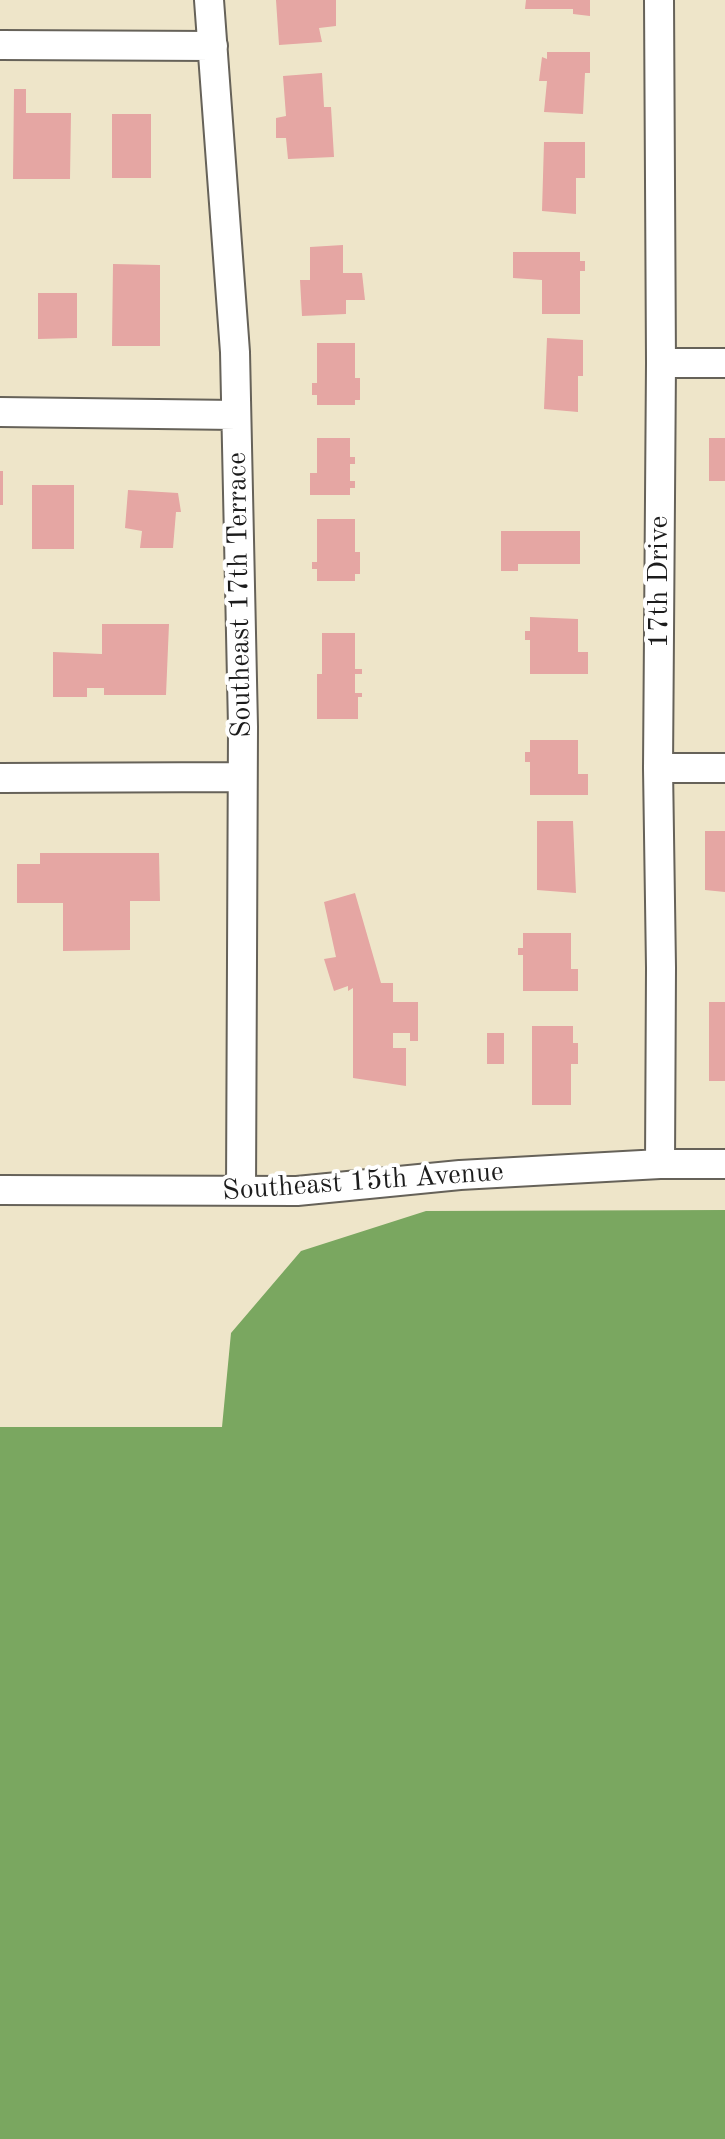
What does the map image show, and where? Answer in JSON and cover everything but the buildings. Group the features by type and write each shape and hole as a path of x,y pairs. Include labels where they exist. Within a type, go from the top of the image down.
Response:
{"street":[{"name":"Southeast 17th Terrace","path":"209,0 235,352 242,777 241,1191"},
{"name":"17th Drive","path":"659,0 660,1164"},
{"path":"0,45 213,46"},
{"path":"661,363 725,363"},
{"path":"0,412 236,415"},
{"path":"658,768 725,768"},
{"path":"0,778 242,777"},
{"name":"Southeast 15th Avenue","path":"0,1190 297,1191 460,1175 660,1164 725,1164"}],"green space":[{"path":"725,1210 725,2139 0,2139 0,1427 222,1427 231,1333 301,1251 426,1211"}]}
